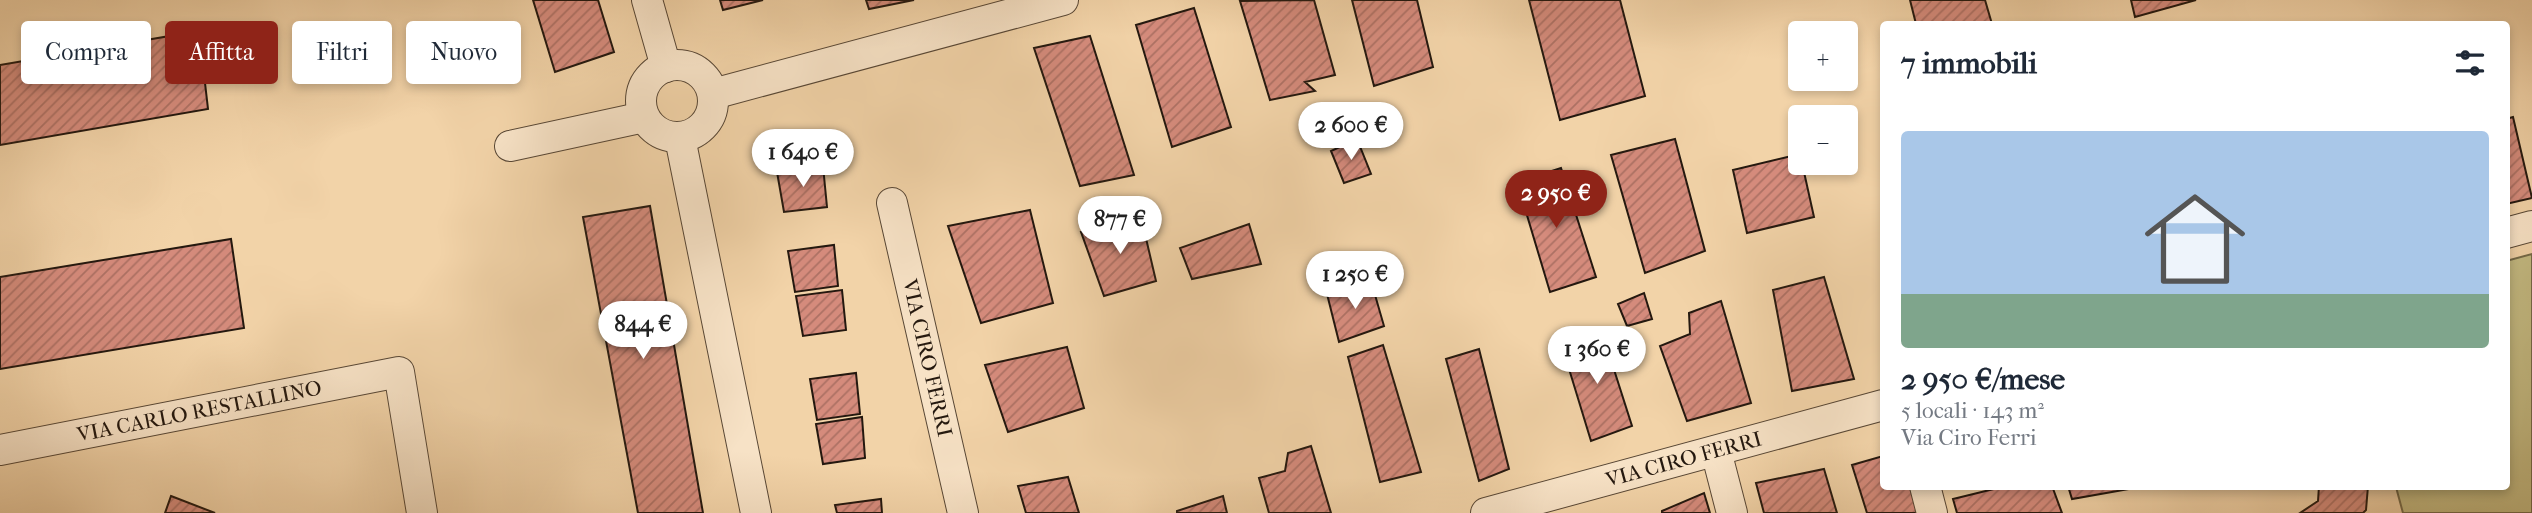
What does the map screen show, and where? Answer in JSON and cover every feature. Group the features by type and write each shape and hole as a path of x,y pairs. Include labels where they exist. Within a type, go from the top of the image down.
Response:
{"street":[{"path":"647,0 666,67"},
{"path":"713,94 1063,0"},
{"path":"678,65 701,73 713,94 709,118 702,128 680,138 659,133 644,117 641,93 655,72 666,67 678,65"},
{"path":"510,146 644,117"},
{"path":"680,138 756,513"},
{"name":"VIA CIRO FERRI","path":"892,203 963,513"},
{"path":"2510,232 2532,226"},
{"name":"VIA CARLO RESTALLINO","path":"0,450 399,372 422,513"},
{"name":"VIA CIRO FERRI","path":"1486,513 1880,406"},
{"path":"1716,451 1732,513"},
{"path":"1925,490 1932,513"}],"shaded area":[{"path":"2532,254 2532,513 2403,513 2397,490 2510,490 2510,260"}],"building":[{"path":"533,0 598,0 614,52 555,72"},
{"path":"720,0 763,0 723,10"},
{"path":"866,0 914,0 869,9"},
{"path":"1314,0 1335,75 1305,82 1315,91 1270,100 1240,1"},
{"path":"1352,0 1417,0 1433,67 1374,86"},
{"path":"1529,0 1620,0 1645,96 1560,120"},
{"path":"1910,0 1985,0 1991,21 1915,21"},
{"path":"2131,0 2196,0 2135,17"},
{"path":"1194,8 1231,127 1172,147 1136,25"},
{"path":"1090,36 1134,175 1080,186 1034,48"},
{"path":"165,37 165,84 205,84 208,109 0,145 0,65 21,61 21,84 151,84 151,39"},
{"path":"2513,117 2532,198 2510,203 2510,118"},
{"path":"1357,139 1371,174 1344,183 1331,151"},
{"path":"1675,139 1705,251 1645,273 1611,155"},
{"path":"1788,157 1788,175 1805,175 1814,217 1747,233 1733,170"},
{"path":"823,166 827,207 784,212 777,172"},
{"path":"1561,168 1596,277 1550,292 1517,182"},
{"path":"650,206 703,513 638,513 583,217"},
{"path":"1030,210 1053,303 981,323 948,226"},
{"path":"1141,217 1156,281 1104,296 1081,232"},
{"path":"1249,224 1261,264 1192,279 1180,248"},
{"path":"231,239 244,328 0,369 0,277"},
{"path":"834,245 838,286 795,292 788,251"},
{"path":"1824,277 1854,379 1792,391 1773,290"},
{"path":"1371,281 1384,326 1339,342 1327,294"},
{"path":"842,290 846,330 803,336 796,296"},
{"path":"1644,293 1652,319 1627,326 1618,304"},
{"path":"1721,301 1751,403 1687,421 1660,346 1690,334 1689,313"},
{"path":"1602,332 1632,426 1591,441 1562,346"},
{"path":"1383,345 1421,472 1380,482 1348,357"},
{"path":"1067,347 1084,408 1008,432 985,365"},
{"path":"1479,349 1509,469 1479,481 1446,359"},
{"path":"856,373 860,414 817,420 810,379"},
{"path":"862,417 865,458 823,464 816,424"},
{"path":"1311,446 1331,513 1269,513 1259,478 1285,471 1288,453"},
{"path":"1880,457 1880,490 1917,490 1923,513 1867,513 1852,465"},
{"path":"1824,469 1837,513 1764,513 1756,483"},
{"path":"1068,477 1079,513 1026,513 1018,486"},
{"path":"1990,490 2053,490 2062,513 1957,513 1953,499"},
{"path":"2069,490 2123,490 2072,499"},
{"path":"2319,490 2368,490 2366,510 2363,513 2300,513 2318,501"},
{"path":"1704,493 1710,513 1662,513 1662,511"},
{"path":"171,496 215,513 165,513"},
{"path":"1223,496 1227,513 1177,513 1177,511"},
{"path":"881,499 882,513 837,513 835,505"}]}
